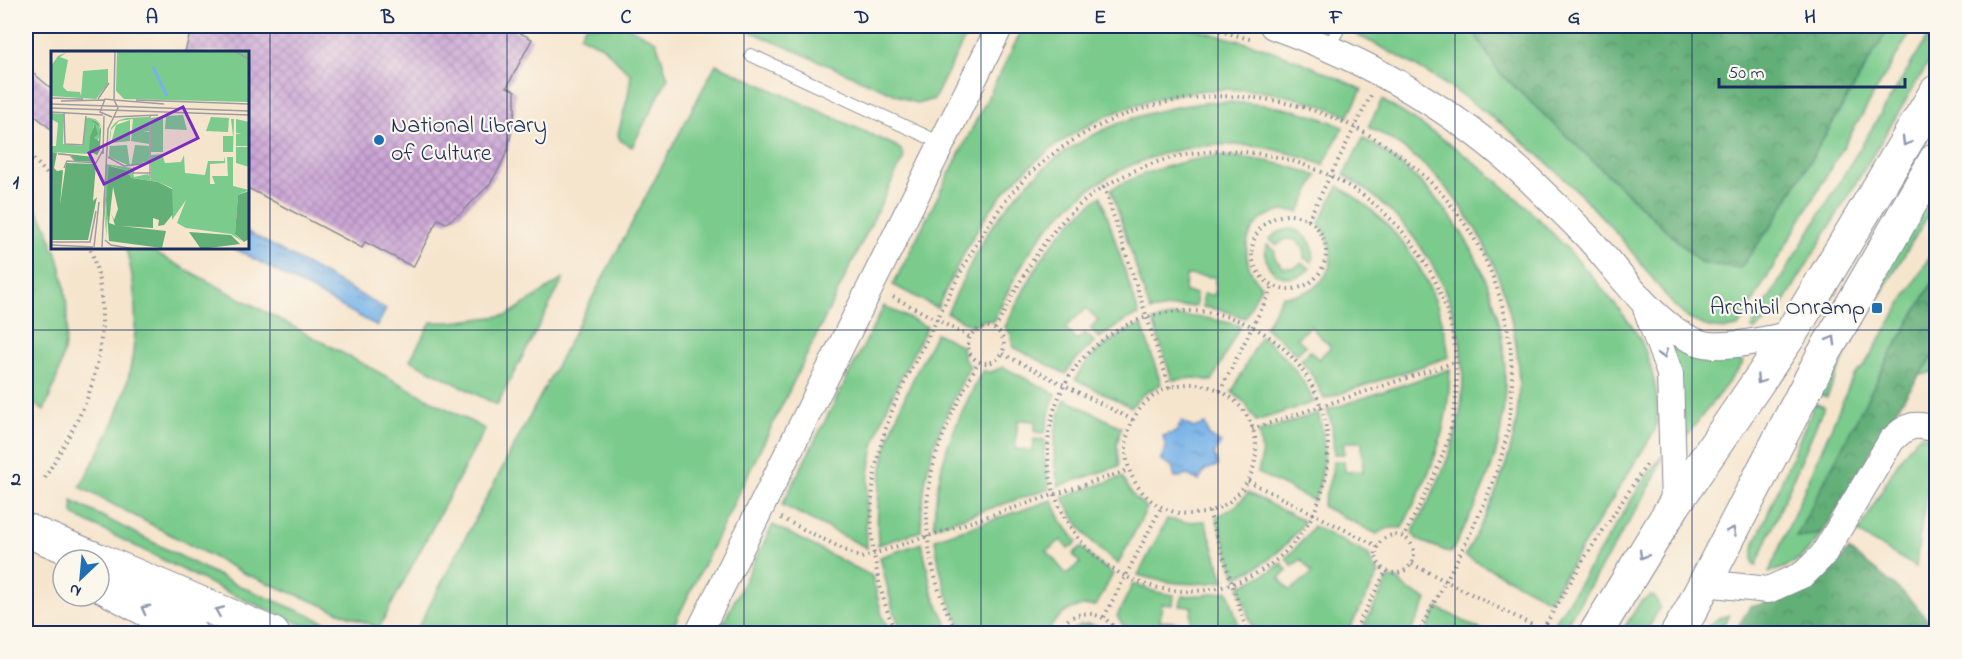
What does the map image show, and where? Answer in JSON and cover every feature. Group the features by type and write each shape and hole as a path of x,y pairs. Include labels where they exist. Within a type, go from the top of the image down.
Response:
{"main road":[{"path":"1595,633 1674,505 1790,335 1936,92"},
{"path":"1677,633 1822,357 1936,159"},
{"path":"26,530 70,548"},
{"path":"26,545 51,559"},
{"path":"111,565 273,633"},
{"path":"111,590 191,633"}],"street":[{"path":"698,633 999,26"},
{"path":"1266,33 1334,37 1475,133 1528,178 1589,239 1642,299 1680,333 1700,343 1723,346 1790,335"},
{"path":"1642,299 1670,374 1674,505"},
{"path":"1705,583 1768,590 1804,574 1823,555 1891,441 1903,428 1921,425 1936,429"}],"lane":[{"path":"751,55 941,143"}],"path":[{"path":"1202,26 1266,33"},
{"path":"1308,220 1374,90 1368,88"},
{"path":"896,633 878,581 874,554 871,515 873,482 879,450 902,388 989,222 1009,195 1032,171 1085,132 1146,106 1179,99 1245,96 1278,100 1310,108 1355,127 1398,153 1424,175 1466,226 1482,254 1495,285 1505,317 1512,382 1510,415 1504,448 1481,510 1418,633"},
{"path":"26,150 51,179"},
{"path":"995,329 1040,248 1058,225 1104,187 1130,172 1158,161 1216,150 1276,155 1304,163 1330,175 1358,190 1402,230 1434,280 1453,337 1456,396 1452,426 1444,454 1404,536"},
{"path":"1104,187 1170,388"},
{"path":"1296,216 1308,220 1323,236 1326,258 1323,269 1315,279 1295,289 1273,286 1256,269 1253,246 1257,235 1263,226 1273,219 1296,216"},
{"path":"45,478 86,401 95,373 100,343 101,298 90,249"},
{"path":"1220,391 1273,286"},
{"path":"885,292 970,337"},
{"path":"1185,310 1209,312 1232,317 1253,326 1273,338 1290,354 1305,372 1321,406 1329,436 1329,460 1326,483 1314,514 1294,544 1277,560 1258,573 1232,584 1215,589 1168,590 1146,585 1125,576 1104,563 1087,548 1072,530 1060,510 1048,465 1048,441 1051,418 1064,385 1083,357 1100,341 1119,328 1162,312 1185,310"},
{"path":"988,326 995,329 1004,339 1003,354 992,363 978,362 969,351 970,337 981,327 988,326"},
{"path":"1003,354 1133,420"},
{"path":"958,633 938,590 931,561 928,501 932,472 940,443 978,362"},
{"path":"1252,429 1455,362"},
{"path":"1190,384 1220,391 1234,400 1244,412 1256,441 1256,457 1248,481 1235,498 1209,512 1191,515 1161,508 1137,487 1129,470 1125,442 1133,420 1147,401 1170,388 1190,384"},
{"path":"1412,564 1541,632 1584,559 1650,459"},
{"path":"774,514 861,558 1129,470"},
{"path":"1248,481 1377,546"},
{"path":"1104,617 1161,508"},
{"path":"1209,512 1248,633"},
{"path":"1389,535 1404,536 1414,548 1415,555 1412,564 1401,572 1386,571 1376,560 1377,546 1389,535"},
{"path":"1353,633 1386,571"},
{"path":"1056,633 1072,616 1083,613 1094,613 1104,617 1119,633"}],"green space":[{"path":"585,26 626,26 656,41 668,78 632,147 620,140 618,134 631,75 602,46 580,36"},
{"path":"738,26 971,26 934,99 917,104"},
{"path":"1024,26 1183,26 1259,46 1302,62 1362,89 1348,117 1292,97 1253,91 1213,90 1174,95 1137,104 1100,119 1066,139 1035,162 1006,190 976,231 937,308 893,285"},
{"path":"1361,26 1470,26 1499,72 1701,263 1772,225 1890,26 1914,26 1738,327 1718,328 1700,324 1684,315 1670,301 1610,226 1554,169 1524,143 1493,118 1427,73 1357,35"},
{"path":"1470,26 1890,26 1772,225 1740,268 1701,263 1499,72"},
{"path":"1936,26 1936,50 1776,316 1754,330 1751,328"},
{"path":"716,64 896,146 904,157 670,633 415,633"},
{"path":"1382,100 1430,130 1478,165 1536,216 1589,273 1620,311 1639,337 1646,352 1657,400 1654,432 1549,600 1465,556 1497,489 1514,436 1519,375 1514,332 1503,290 1486,249 1464,211 1437,178 1405,149 1368,127"},
{"path":"1211,102 1245,103 1295,110 1343,127 1323,165 1288,153 1252,146 1216,145 1180,150 1146,160 1113,175 1083,195 1045,231 1020,268 993,321 985,320 972,326 947,313 975,256 994,224 1015,197 1062,154 1117,124 1147,114"},
{"path":"1363,138 1401,165 1433,196 1460,231 1481,269 1496,310 1503,353 1504,398 1498,444 1484,486 1451,553 1418,540 1412,533 1444,469 1457,428 1463,391 1462,354 1454,318 1442,284 1424,252 1401,222 1375,197 1344,175"},
{"path":"1217,156 1268,161 1317,176 1299,212 1283,211 1269,215 1258,222 1251,233 1247,245 1247,259 1252,273 1261,286 1245,318 1222,310 1203,307 1203,294 1215,295 1215,277 1186,275 1185,292 1196,294 1196,306 1150,311 1111,189 1162,168"},
{"path":"1936,182 1936,202 1849,347 1827,397 1818,394"},
{"path":"1338,186 1381,219 1414,259 1437,305 1449,357 1324,399 1315,380 1301,360 1310,351 1318,359 1331,347 1310,326 1297,338 1305,346 1296,355 1285,343 1265,328 1282,296 1297,295 1310,290 1320,283 1327,273 1331,249 1327,236 1319,223"},
{"path":"26,196 47,227 51,249 56,250 62,272 67,312 64,350 53,389 44,410 26,400"},
{"path":"1101,196 1139,315 1128,319 1099,338 1090,328 1098,320 1086,308 1065,328 1077,340 1085,333 1094,342 1072,364 1066,374 1013,347 1011,334 1005,327 1044,255 1068,225"},
{"path":"1292,229 1310,241 1313,251 1312,262 1304,258 1304,249 1297,240 1285,239 1278,245 1269,240 1279,232"},
{"path":"1267,245 1275,250 1275,258 1282,267 1294,268 1301,263 1310,268 1294,277 1278,275 1267,263"},
{"path":"1936,246 1936,277 1886,362 1797,536 1822,534 1799,559 1786,567 1769,572 1853,377 1864,366"},
{"path":"126,249 148,249 485,429 379,628 243,573 80,487 116,417 129,376 135,333 131,269"},
{"path":"1936,277 1936,353 1889,420 1822,534 1796,537 1886,362"},
{"path":"564,278 497,405 410,360 431,322 452,322 508,315"},
{"path":"884,306 927,327 904,371 878,431 868,481 867,548 782,505"},
{"path":"1175,316 1208,318 1240,326 1212,381 1195,378 1172,380 1153,321"},
{"path":"1142,325 1161,384 1142,395 1131,407 1075,379 1088,361 1104,346"},
{"path":"1661,328 1744,362 1681,443"},
{"path":"936,333 962,346 964,359 970,366 934,445 925,484 921,531 878,545 877,513 884,459 899,410"},
{"path":"1261,336 1292,366 1314,402 1256,421 1245,403 1232,392"},
{"path":"1936,353 1936,371 1919,376"},
{"path":"1003,367 1056,394 1045,433 1035,432 1035,421 1018,420 1015,449 1033,451 1034,439 1045,440 1044,453 1049,489 934,527 935,504 942,464 955,428 982,371 991,372"},
{"path":"1450,369 1449,393 1442,433 1430,470 1402,528 1389,528 1377,534 1322,506 1332,473 1333,461 1344,461 1345,472 1363,471 1362,442 1344,442 1344,454 1334,454 1332,425 1327,410"},
{"path":"1065,399 1121,427 1117,444 1119,466 1059,486 1054,442"},
{"path":"1815,403 1824,407 1756,566 1753,562 1753,548"},
{"path":"1318,413 1323,435 1324,457 1321,480 1314,501 1258,473 1262,456 1259,432"},
{"path":"1922,435 1931,438 1931,454 1916,567 1858,533 1897,465 1914,441"},
{"path":"1663,455 1644,497 1561,633 1548,634 1645,478"},
{"path":"1122,477 1134,497 1147,508 1118,564 1086,534 1063,497"},
{"path":"1248,493 1304,521 1291,539 1274,555 1236,577 1216,517 1236,506"},
{"path":"1052,500 1062,522 1077,542 1068,549 1061,540 1047,551 1066,574 1080,563 1073,554 1081,547 1113,574 1096,606 1073,608 1067,611 1056,620 1047,633 965,633 945,588 935,539"},
{"path":"72,501 233,583 351,633 322,633 229,593 77,517 73,513"},
{"path":"1167,519 1184,522 1205,521 1224,581 1181,583 1138,575"},
{"path":"1936,521 1936,576 1928,553"},
{"path":"773,525 872,576 882,615 890,633 718,633"},
{"path":"1313,526 1369,555 1372,565 1379,573 1347,633 1254,633 1239,587 1271,571 1281,563 1287,570 1279,578 1290,591 1312,573 1301,559 1293,566 1286,558"},
{"path":"922,543 932,592 951,633 903,633 893,610 880,557"},
{"path":"1849,550 1910,599 1928,622 1933,633 1734,633 1750,607 1780,599 1805,588 1827,573"},
{"path":"1389,578 1398,579 1404,587 1427,600 1410,633 1360,633"},
{"path":"1133,584 1174,595 1173,605 1162,604 1160,621 1190,624 1192,607 1180,606 1182,596 1228,591 1241,633 1128,633 1117,616"},
{"path":"1650,596 1655,597 1660,607 1646,633 1621,633 1641,601"},
{"path":"1438,608 1487,633 1425,633"},
{"path":"1729,615 1718,633 1703,633 1714,621"},
{"path":"1089,624 1099,627 1106,633 1068,633 1080,625"}],"water":[{"path":"249,233 386,309 377,326 236,249 249,249"},
{"path":"1182,421 1193,428 1205,424 1209,436 1221,443 1214,454 1218,466 1205,470 1199,481 1188,475 1175,478 1172,466 1160,460 1166,449 1163,436 1176,432"}],"building":[{"name":"National Library of Culture","path":"192,26 507,26 532,39 507,87 515,91 515,111 508,149 500,167 490,184 462,212 446,223 438,219 413,267 365,242 362,248 249,189 249,51 185,51"},
{"path":"26,67 51,88 51,129 26,108"}],"place":[{"name":"National Library of Culture","path":"379,140"},
{"name":"Archibil Onramp","path":"1877,308"}]}
